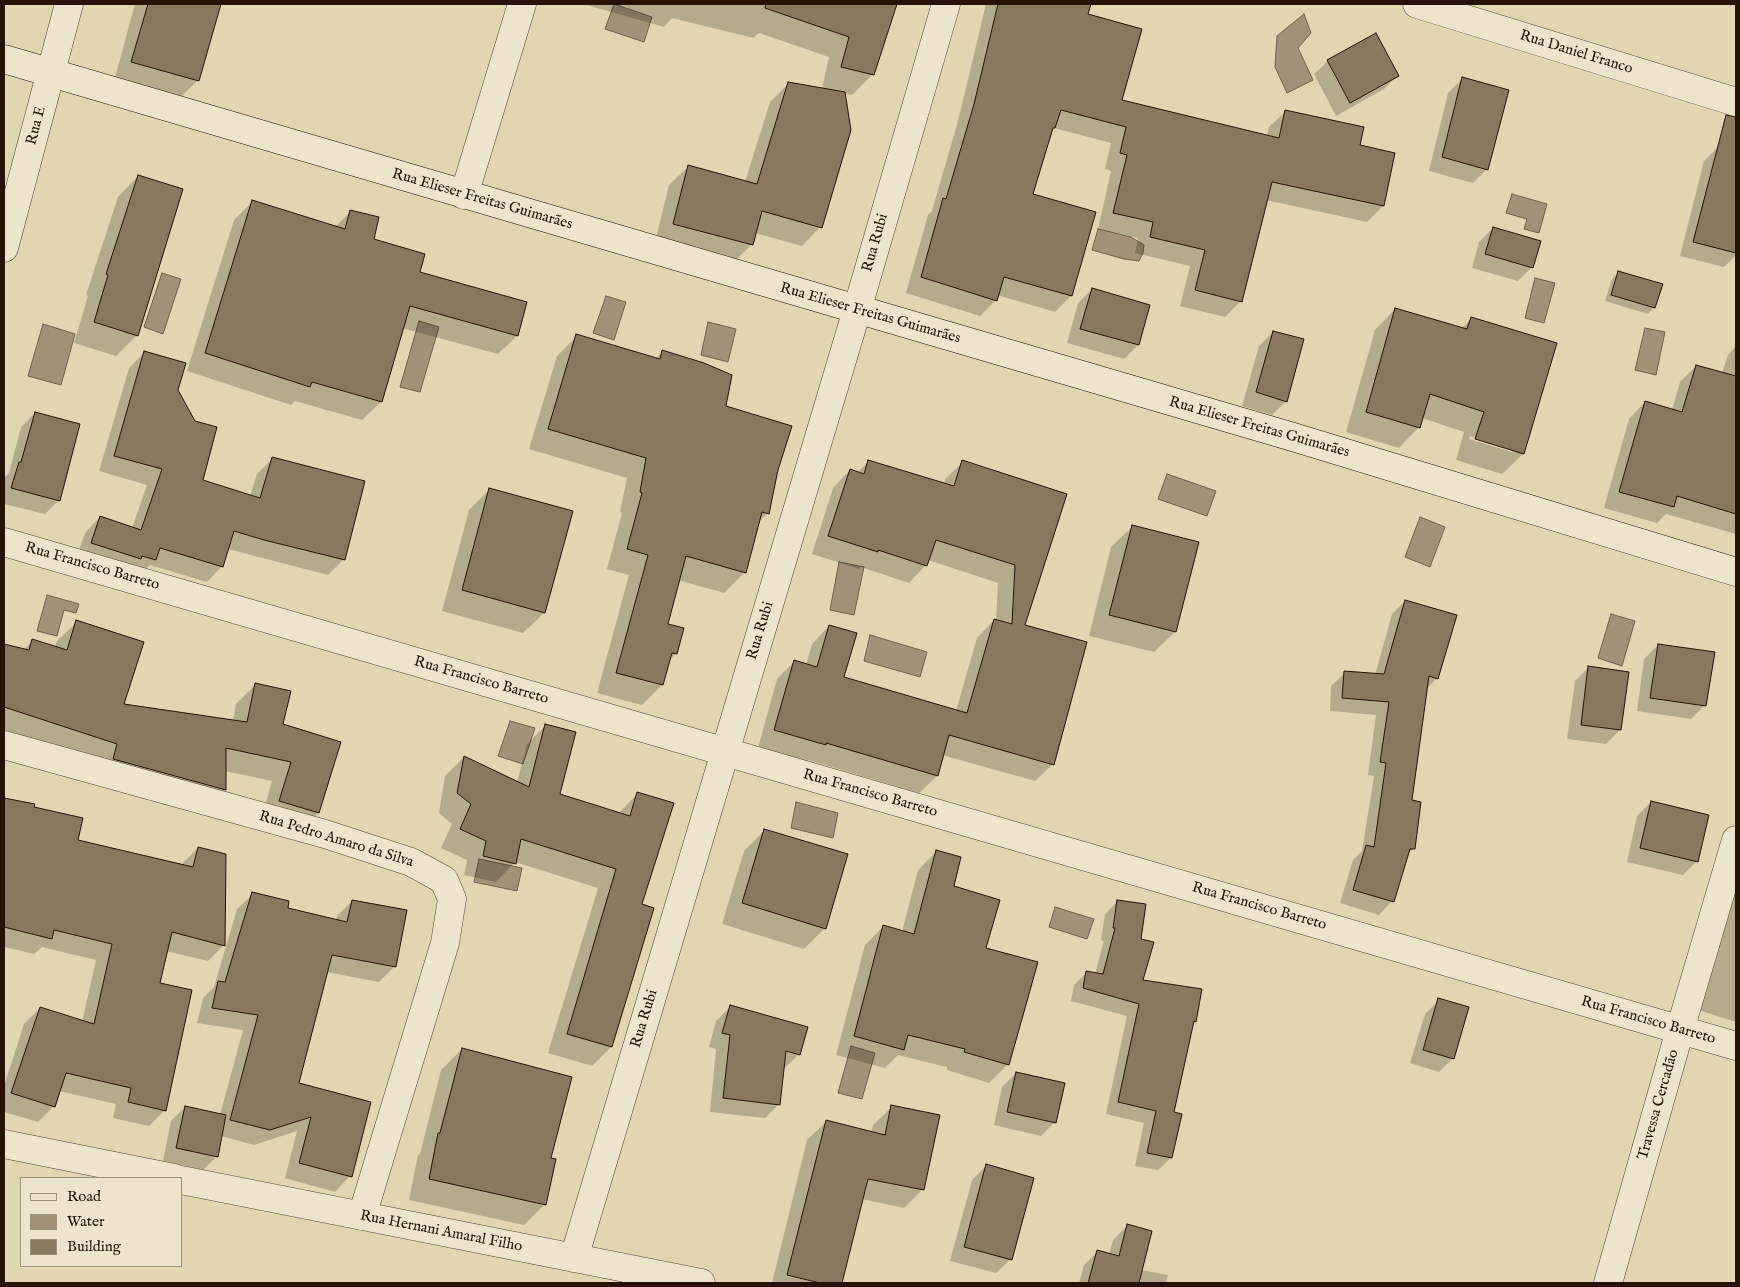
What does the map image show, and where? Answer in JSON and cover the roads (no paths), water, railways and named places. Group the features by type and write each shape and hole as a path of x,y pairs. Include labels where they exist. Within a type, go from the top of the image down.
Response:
{"street":[{"name":"Rua E","path":"4,248 69,4"},
{"path":"464,195 522,4"},
{"name":"Rua Rubi","path":"574,1258 857,310 946,4"},
{"name":"Rua Daniel Franco","path":"1417,4 1736,102"},
{"name":"Rua Elieser Freitas Guimarães","path":"4,59 1293,437 1736,572"},
{"name":"Rua Francisco Barreto","path":"4,542 1736,1046"},
{"name":"Rua Pedro Amaro da Silva","path":"4,745 343,840 411,862 444,880 452,898 444,943 362,1216"},
{"name":"Travessa Cercadão","path":"1608,1283 1736,840"},
{"path":"4,1144 169,1177"},
{"name":"Rua Hernani Amaral Filho","path":"182,1180 701,1283"}],"water":[{"path":"614,4 652,17 644,42 605,29"},
{"path":"1304,14 1311,33 1298,48 1313,80 1287,93 1275,67 1277,36"},
{"path":"1512,194 1547,204 1539,233 1524,229 1527,219 1506,213"},
{"path":"1098,229 1131,237 1144,245 1139,261 1092,250"},
{"path":"162,273 181,279 163,334 144,327"},
{"path":"1535,278 1555,283 1544,323 1525,318"},
{"path":"606,296 626,302 614,340 593,333"},
{"path":"419,321 439,327 420,392 400,387"},
{"path":"708,322 736,329 728,362 701,355"},
{"path":"43,324 75,334 61,385 28,376"},
{"path":"1645,328 1665,332 1656,375 1635,370"},
{"path":"1167,474 1216,491 1207,516 1158,499"},
{"path":"1420,517 1445,527 1430,567 1405,557"},
{"path":"839,562 864,567 854,615 830,610"},
{"path":"47,595 79,604 76,613 64,610 57,636 37,631"},
{"path":"1611,614 1635,621 1622,666 1598,658"},
{"path":"870,635 927,652 920,677 864,661"},
{"path":"510,721 535,728 523,764 498,756"},
{"path":"796,802 838,813 833,838 791,828"},
{"path":"479,859 522,868 517,891 474,882"},
{"path":"1055,907 1094,919 1087,939 1049,927"},
{"path":"851,1046 875,1053 862,1099 838,1093"}]}
